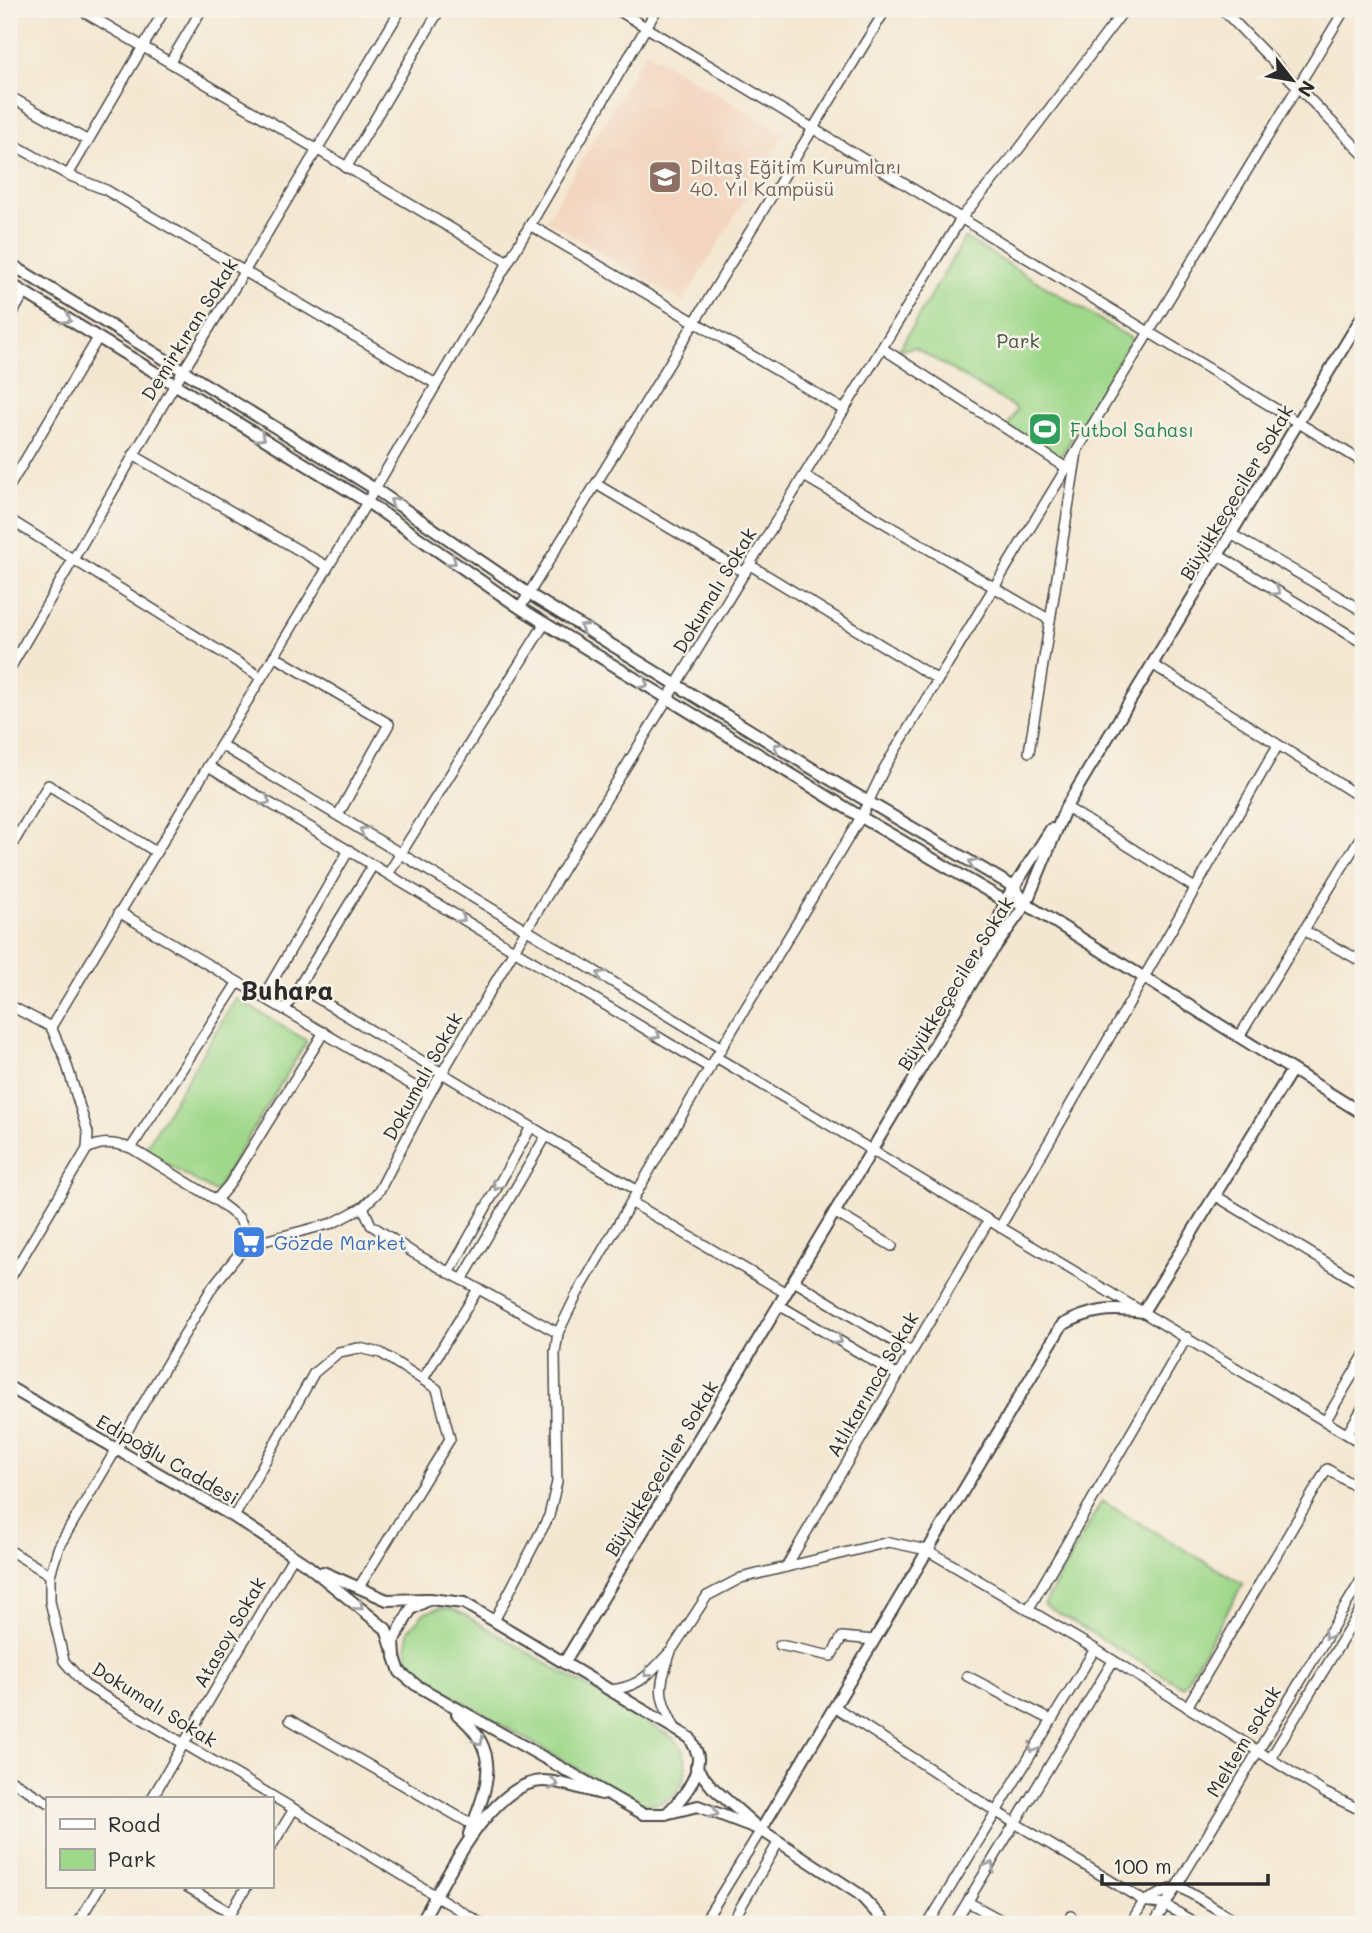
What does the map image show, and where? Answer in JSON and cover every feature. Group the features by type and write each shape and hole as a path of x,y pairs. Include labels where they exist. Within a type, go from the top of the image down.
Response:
{"street":[{"path":"79,9 508,262"},
{"path":"68,175 165,9"},
{"path":"170,62 202,9"},
{"name":"Demirkıran Sokak","path":"9,670 175,384 401,9"},
{"path":"346,167 440,9"},
{"path":"616,9 1363,462"},
{"path":"51,1027 375,489 657,9"},
{"path":"520,608 886,9"},
{"name":"Dokumalı Sokak","path":"482,1924 85,1685 64,1661 50,1601 50,1574 60,1546 213,1286 238,1255 253,1244 333,1223 363,1207 379,1191 429,1095 526,930 962,217 1019,149 1125,9"},
{"path":"1222,9 1363,154"},
{"path":"494,1621 549,1516 557,1482 555,1353 558,1332 576,1296 861,817 885,767 937,679 1345,9"},
{"path":"9,96 88,141"},
{"path":"9,142 68,175 106,190 436,384"},
{"path":"530,225 844,410"},
{"path":"9,263 375,489 529,594 869,802 1014,887 1026,904 1363,1114"},
{"path":"9,283 367,502 520,608 861,817 1005,901 1026,904"},
{"path":"9,320 24,293"},
{"name":"Büyükkeçeciler Sokak","path":"564,1663 984,963 1026,904 1066,807 1363,315"},
{"path":"9,487 98,338"},
{"path":"882,348 1065,467"},
{"path":"1029,752 1078,447"},
{"path":"133,455 328,567"},
{"path":"804,476 1050,620"},
{"path":"596,484 937,679"},
{"path":"9,519 261,677"},
{"path":"1231,534 1363,611"},
{"path":"1218,555 1363,643"},
{"path":"388,874 545,623"},
{"path":"274,656 389,724 338,815"},
{"path":"1152,664 1363,799"},
{"path":"221,745 722,1048"},
{"path":"1000,1227 1278,745"},
{"path":"208,766 710,1068"},
{"path":"9,850 48,785 156,852"},
{"path":"984,963 1005,901 1066,807 1195,888"},
{"path":"9,829 18,835"},
{"path":"1239,1037 1363,833"},
{"path":"263,997 349,850"},
{"path":"285,1009 373,865"},
{"path":"119,912 429,1095"},
{"path":"1305,931 1363,962"},
{"path":"131,1148 238,982"},
{"path":"299,987 638,1191"},
{"path":"9,1005 51,1027 65,1059 88,1133 87,1149 9,1280"},
{"path":"216,1200 229,1185 324,1032"},
{"path":"716,1057 1363,1444"},
{"path":"1143,1312 1292,1070"},
{"path":"449,1273 531,1127"},
{"path":"462,1280 546,1136"},
{"path":"87,1149 96,1144 115,1143 131,1148 216,1200 239,1218 253,1244"},
{"path":"1216,1196 1363,1285"},
{"path":"632,1202 786,1293"},
{"path":"363,1207 371,1224 412,1252 558,1332"},
{"path":"834,1212 892,1246"},
{"name":"Atlıkarınca Sokak","path":"786,1567 989,1220"},
{"path":"793,1281 911,1352"},
{"path":"424,1379 478,1289"},
{"path":"779,1305 897,1375"},
{"path":"703,1924 1062,1325 1085,1313 1114,1308 1143,1312"},
{"path":"1028,1610 1186,1337"},
{"path":"234,1517 314,1373 339,1352 359,1348 382,1353 438,1389 450,1439 359,1587"},
{"path":"1326,1420 1363,1357"},
{"name":"Edipoğlu Caddesi","path":"9,1387 234,1517 307,1565"},
{"path":"1348,1434 1363,1407"},
{"path":"1187,1707 1327,1469 1363,1491"},
{"path":"609,1690 629,1688 646,1677 671,1651 707,1596 741,1578 890,1542 927,1550 1095,1648 1325,1793 1363,1811"},
{"path":"9,1550 50,1574"},
{"name":"Atasoy Sokak","path":"153,1797 293,1557"},
{"path":"307,1565 387,1600 430,1599 464,1603 690,1738 699,1758 693,1780 681,1800 666,1814"},
{"path":"307,1565 386,1629 400,1672 468,1722 482,1742 489,1773 465,1846"},
{"name":"Meltem sokak","path":"1154,1924 1363,1577"},
{"path":"395,1657 394,1640 401,1624 411,1609 430,1599"},
{"name":"Meltem sokak","path":"1270,1759 1363,1606"},
{"path":"780,1645 831,1656 842,1637 874,1640"},
{"path":"928,1924 1095,1648"},
{"path":"671,1651 659,1691 676,1730"},
{"path":"954,1924 1113,1661"},
{"path":"967,1676 1051,1720"},
{"path":"431,1693 643,1814 666,1814 698,1806 761,1830"},
{"path":"835,1707 995,1811 1144,1900 1165,1905 1197,1924"},
{"path":"290,1720 473,1825"},
{"path":"696,1767 712,1787 761,1830 859,1894 887,1924"},
{"path":"9,1779 46,1801"},
{"path":"420,1924 465,1846 492,1809 516,1788 543,1781 610,1795"},
{"path":"273,1844 294,1809"},
{"path":"731,1924 779,1841"},
{"path":"1130,1924 1144,1900 1178,1886 1242,1924"},
{"path":"78,1924 99,1888"},
{"path":"189,1888 231,1913"},
{"path":"224,1924 246,1888"},
{"path":"968,1902 1008,1924"}],"shaded area":[{"name":"Diltaş Eğitim Kurumları 40. Yıl Kampüsü","path":"646,51 784,134 683,302 546,220"}],"green space":[{"name":"Park","path":"965,238 1132,339 1060,458 1008,426 1017,409 914,347 898,351"},
{"path":"236,998 307,1041 215,1192 144,1151"},
{"path":"1102,1501 1243,1584 1183,1687 1044,1605"},
{"path":"440,1608 453,1609 463,1614 675,1739 686,1762 684,1778 676,1793 654,1804 632,1801 422,1678 407,1658 408,1631 424,1613"}],"place":[{"name":"Diltaş Eğitim Kurumları 40. Yıl Kampüsü","path":"665,177"},
{"name":"Futbol Sahası","path":"1045,429"},
{"name":"Gözde Market","path":"249,1242"}],"district":[{"name":"Buhara","path":"287,990"}]}
